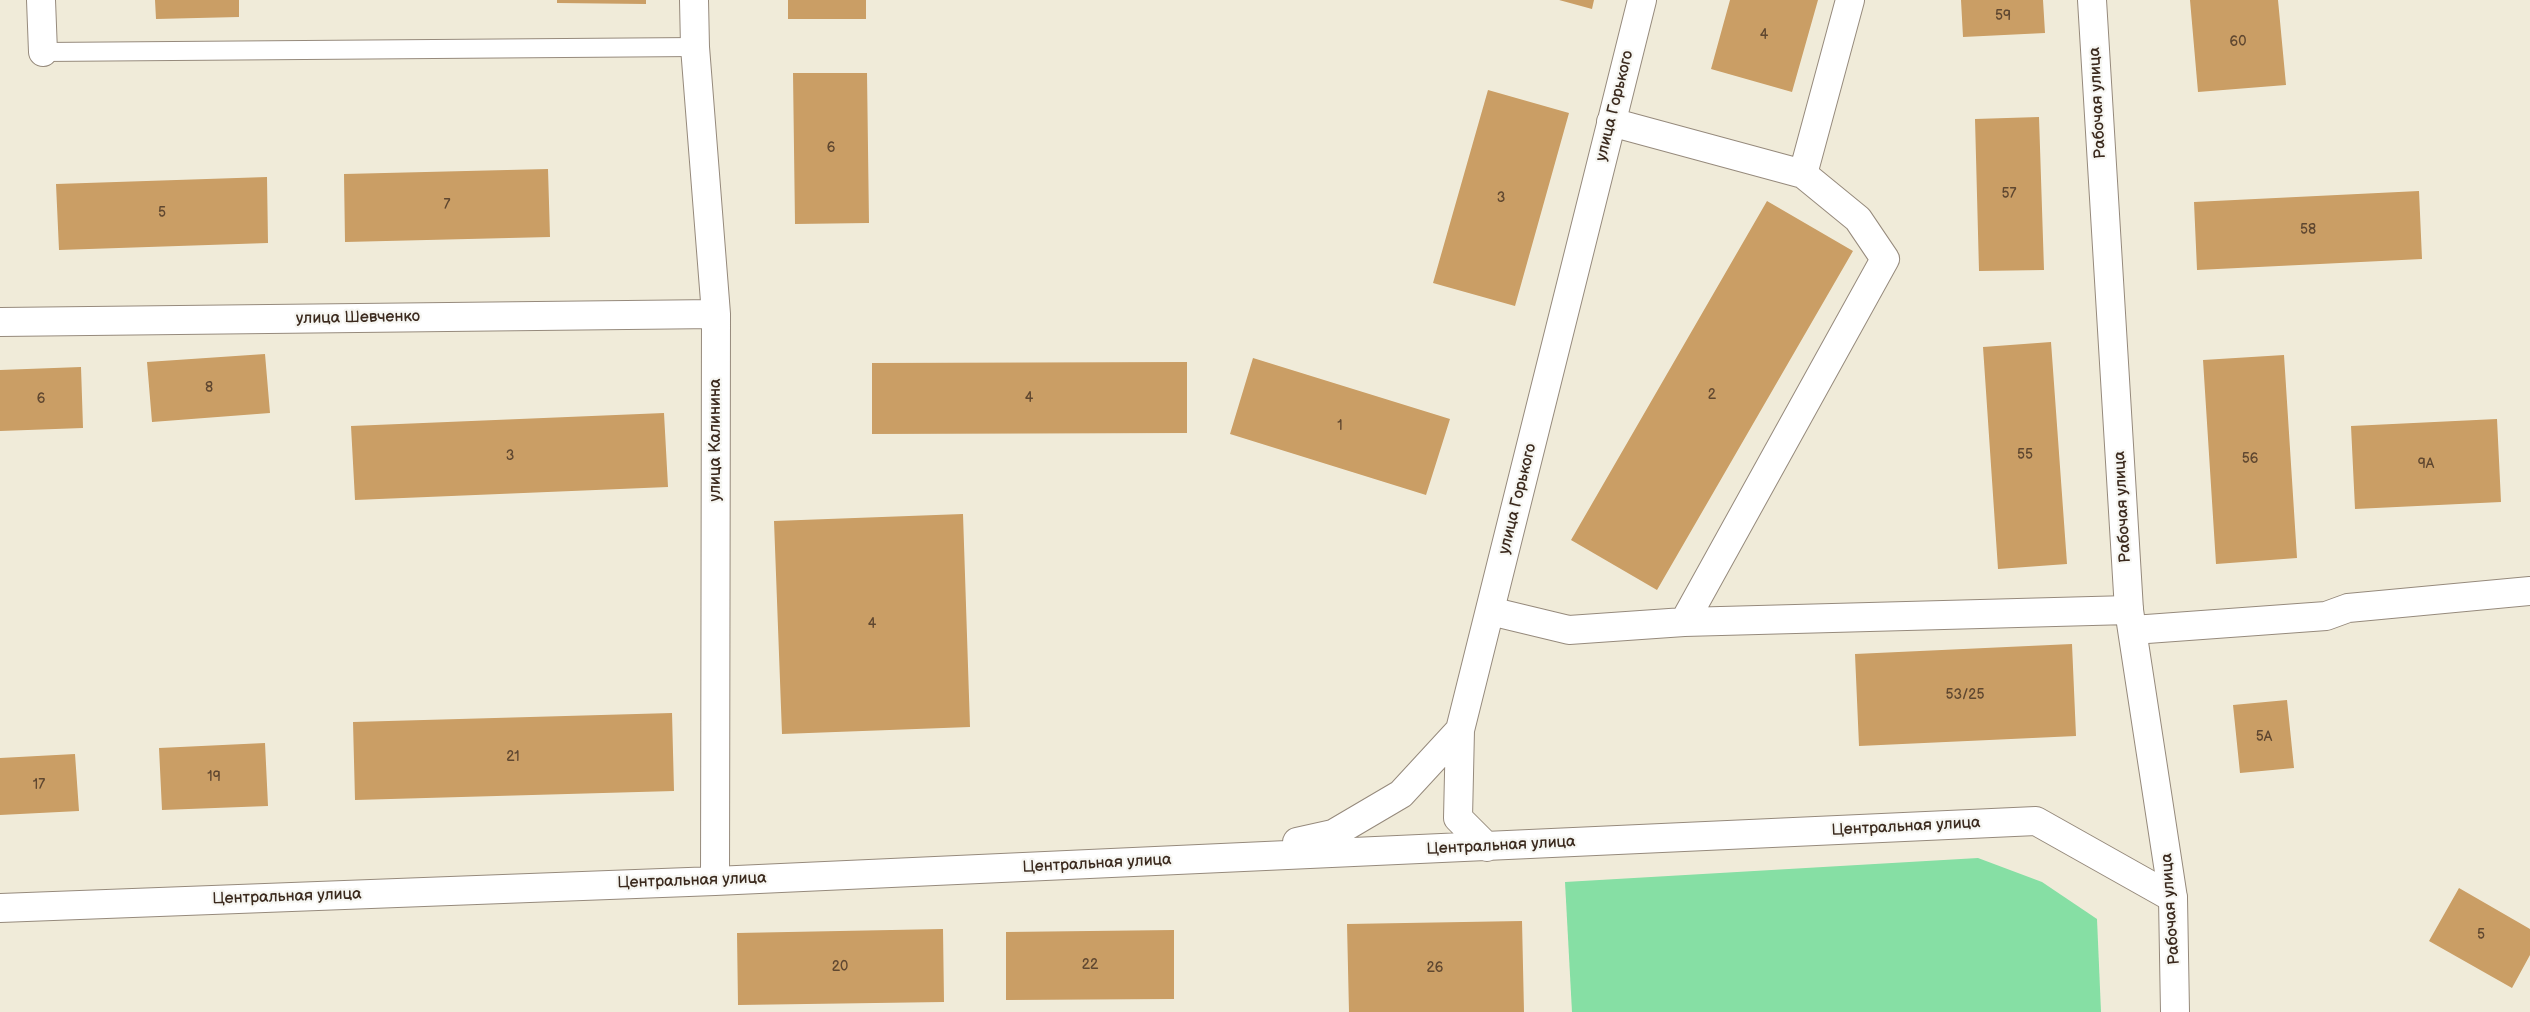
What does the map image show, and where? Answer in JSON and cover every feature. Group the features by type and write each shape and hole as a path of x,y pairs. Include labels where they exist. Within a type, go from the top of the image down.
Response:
{"street":[{"path":"41,0 43,52"},
{"name":"улица Калинина","path":"694,0 695,47 716,314 714,881"},
{"name":"улица Горького","path":"1225,858 1333,834 1401,794 1460,730 1642,0"},
{"path":"1803,174 1850,0"},
{"name":"Рабочая улица","path":"2092,0 2131,620 2173,898 2176,1012"},
{"path":"1611,122 1803,174 1858,219 1885,259 1684,622"},
{"name":"улица Шевченко","path":"0,322 716,314"},
{"path":"1490,611 1569,630 1684,622 2131,620 2326,616 2348,608 2530,591"},
{"path":"1460,730 1458,818 1486,847"},
{"name":"Центральная улица","path":"0,908 714,881 2036,821 2173,898"}],"lane":[{"path":"43,52 695,47"}],"green space":[{"path":"1978,858 2042,882 2097,919 2101,1012 1572,1012 1565,882"}],"building":[{"path":"155,0 239,0 239,17 156,19"},
{"path":"557,0 646,0 646,4 557,3"},
{"path":"788,0 866,0 866,19 788,19"},
{"path":"1559,0 1594,0 1592,9"},
{"path":"1730,0 1818,0 1792,92 1711,69"},
{"path":"1961,0 2043,0 2045,33 1963,37"},
{"path":"2190,0 2278,0 2286,85 2198,92"},
{"path":"793,73 867,73 869,223 795,224"},
{"path":"1488,90 1569,113 1515,306 1433,283"},
{"path":"2039,117 2044,270 1979,271 1975,119"},
{"path":"548,169 550,237 345,242 344,174"},
{"path":"267,177 268,243 59,250 56,184"},
{"path":"2419,191 2422,259 2197,270 2194,202"},
{"path":"1767,201 1853,251 1657,590 1571,540"},
{"path":"2051,342 2067,564 1998,569 1983,347"},
{"path":"265,354 270,413 152,422 147,362"},
{"path":"2284,355 2297,558 2216,564 2203,360"},
{"path":"1253,358 1450,419 1426,495 1230,434"},
{"path":"1187,362 1187,433 872,434 872,363"},
{"path":"81,367 83,428 0,431 0,370"},
{"path":"664,413 668,487 355,500 351,426"},
{"path":"2497,419 2501,502 2355,509 2351,426"},
{"path":"963,514 970,727 782,734 774,521"},
{"path":"2072,644 2076,736 1859,746 1855,654"},
{"path":"2287,700 2294,768 2240,773 2233,705"},
{"path":"672,713 674,791 355,800 353,722"},
{"path":"265,743 268,806 162,810 159,748"},
{"path":"75,754 79,811 0,815 0,758"},
{"path":"2459,888 2530,929 2530,955 2512,988 2429,941"},
{"path":"1522,921 1524,1012 1349,1012 1347,924"},
{"path":"943,929 944,1002 738,1005 737,933"},
{"path":"1174,930 1174,999 1006,1000 1006,932"}]}
